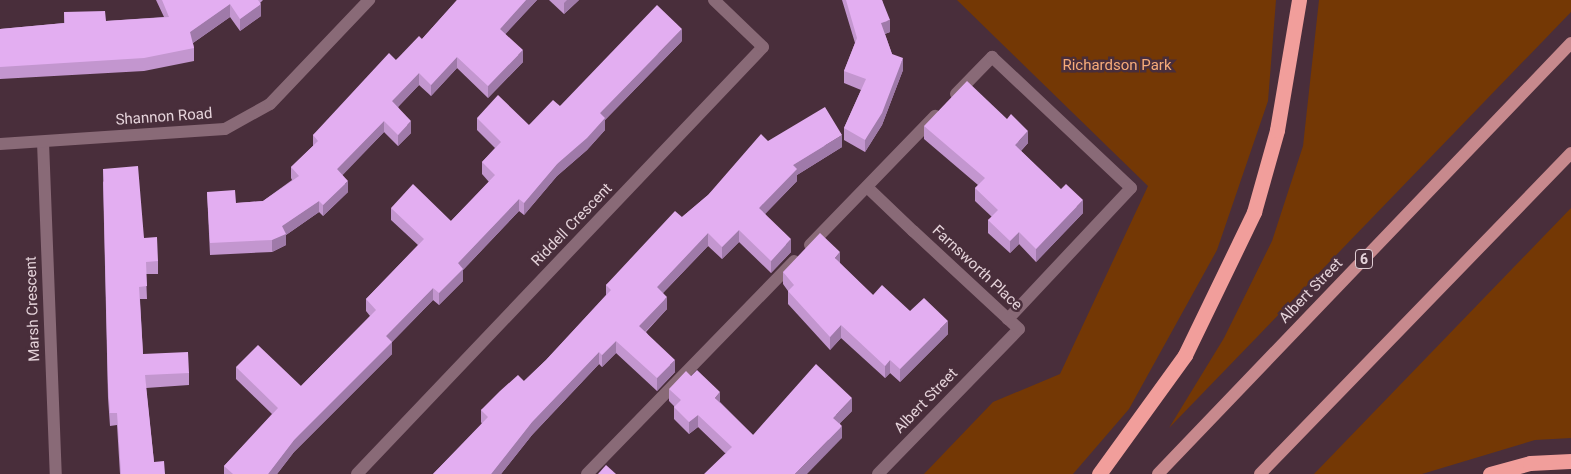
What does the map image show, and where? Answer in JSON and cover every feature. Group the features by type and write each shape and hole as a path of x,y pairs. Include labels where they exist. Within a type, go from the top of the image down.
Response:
{"highway":[{"path":"1099,474 1185,355 1254,212 1277,130 1299,0"},
{"path":"1490,474 1530,463 1571,461"}],"main road":[{"name":"Albert Street","path":"1158,474 1571,43"},
{"path":"1260,474 1571,153"}],"street":[{"name":"Shannon Road","path":"0,144 225,129 270,104 369,0"},
{"name":"Riddell Crescent","path":"356,474 763,47 714,0"},
{"path":"587,474 992,57 1131,188 1008,319"},
{"name":"Marsh Crescent","path":"43,142 56,474"},
{"name":"Farnsworth Place","path":"866,186 1019,329"},
{"name":"Albert Street","path":"878,474 1019,329"}],"green space":[{"name":"Richardson Park","path":"957,0 1276,0 1268,101 1217,250 1129,409 1073,474 924,474 993,402 1060,374 1148,186"},
{"path":"1319,0 1571,0 1571,12 1169,428 1224,338 1272,241 1303,146"},
{"path":"1571,208 1571,438 1535,440 1422,474 1314,474"}],"building":[{"path":"162,0 258,0 261,4 240,19 230,4 190,32 194,48 144,58 0,67 0,29 65,23 64,12 105,11 106,21 169,17"},
{"path":"457,0 526,0 500,29 523,50 488,86 457,57 431,85 419,73 392,101 411,121 398,135 384,121 337,169 348,181 323,205 319,201 282,226 286,234 272,240 210,243 207,192 235,190 236,203 263,201 299,176 291,167 318,141 313,135 389,53 396,60 419,36 422,39"},
{"path":"846,0 882,0 890,20 881,23 892,54 903,58 882,113 865,140 844,128 866,79 844,71 857,38"},
{"path":"657,5 682,29 600,113 605,118 587,138 557,164 524,203 519,199 458,263 463,269 439,293 433,288 386,336 392,342 294,440 268,474 233,474 224,466 278,408 236,367 258,345 301,386 376,310 366,299 424,239 391,208 413,184 451,221 495,175 482,162 501,142 477,118 498,95 529,125 553,100 560,106"},
{"path":"967,81 1007,119 1011,114 1028,131 1015,145 1061,189 1066,184 1083,200 1036,249 1019,232 1010,241 988,220 998,210 975,188 985,178 924,126"},
{"path":"825,107 842,135 793,165 797,169 759,208 791,239 771,261 739,230 722,247 708,233 657,287 667,297 639,326 675,360 657,378 616,341 602,355 599,352 532,422 491,474 433,474 488,417 481,410 518,375 524,381 546,360 611,290 606,285 675,211 682,217 708,195 761,134 768,141"},
{"path":"138,166 144,238 157,237 158,261 146,262 147,286 139,287 143,354 188,352 189,373 145,375 154,462 164,461 165,474 121,474 117,413 110,413 103,169"},
{"path":"820,233 840,252 835,258 873,295 882,285 910,311 924,298 948,321 900,369 890,360 885,366 841,325 830,337 788,291 794,285 783,272"},
{"path":"816,364 852,398 833,418 842,426 795,474 704,474 732,447 698,415 689,422 674,407 681,400 669,389 686,371 691,376 697,370 720,392 715,398 753,435"},
{"path":"606,465 616,474 598,474"}]}
